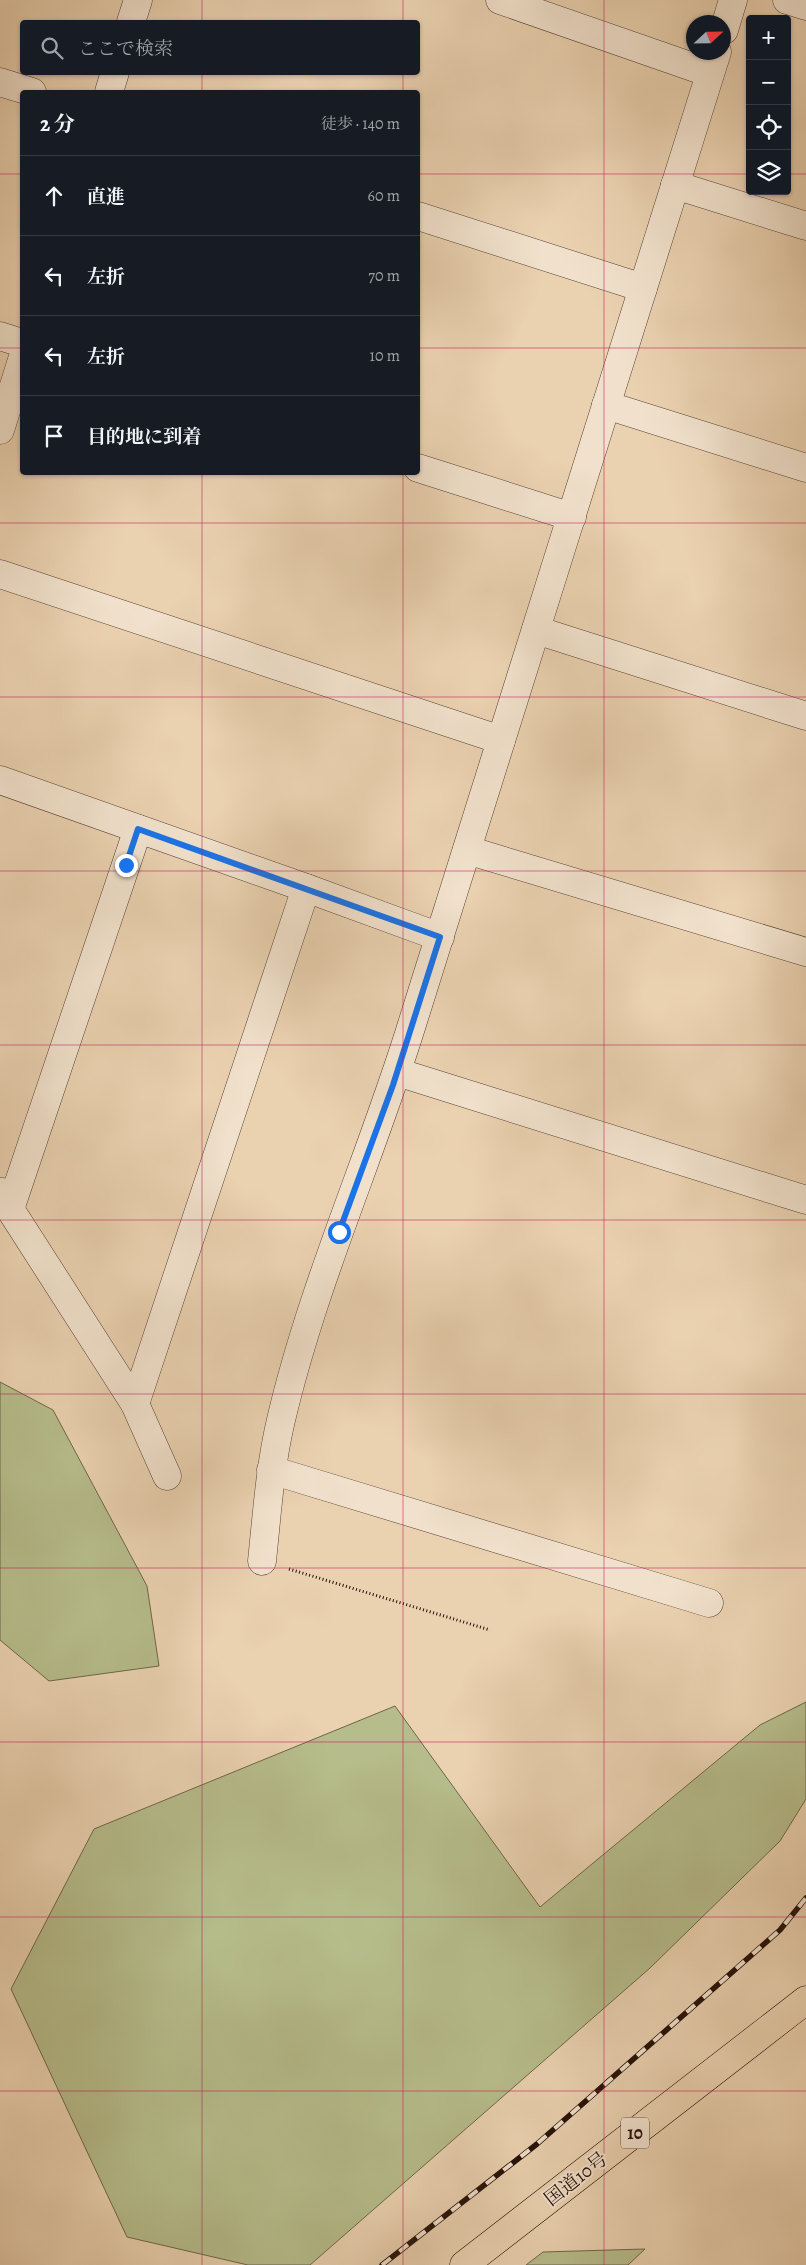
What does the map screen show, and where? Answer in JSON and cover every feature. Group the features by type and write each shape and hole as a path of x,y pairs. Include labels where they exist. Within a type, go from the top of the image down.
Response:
{"highway":[{"name":"国道10号","path":"464,2265 806,2000"}],"street":[{"path":"132,20 138,0"},
{"path":"262,1561 271,1470 280,1420 321,1282 398,1072 713,63 500,0"},
{"path":"728,15 733,0"},
{"path":"787,0 806,6"},
{"path":"110,90 114,75"},
{"path":"0,82 26,90"},
{"path":"675,185 806,226"},
{"path":"420,217 643,288"},
{"path":"0,336 20,342"},
{"path":"0,430 20,366"},
{"path":"606,405 806,468"},
{"path":"420,469 572,517"},
{"path":"0,574 501,740"},
{"path":"536,630 806,716"},
{"path":"0,780 440,937"},
{"path":"138,829 5,1199 135,1404 167,1476"},
{"path":"467,850 806,952"},
{"path":"135,1404 306,888"},
{"path":"398,1072 806,1200"},
{"path":"271,1470 709,1603"}],"path":[{"path":"262,1561 490,1630"}],"green space":[{"path":"0,1382 53,1410 147,1586 159,1666 49,1681 0,1640"},
{"path":"806,1702 806,1799 780,1841 650,1968 310,2265 248,2265 127,2237 11,1989 94,1829 395,1706 540,1907 760,1725"},
{"path":"645,2249 628,2265 526,2265 543,2252"}],"railway":[{"path":"382,2265 537,2144 780,1930 806,1898"}],"route":[{"path":"126,865 138,829 440,937 393,1085 339,1232"}]}
